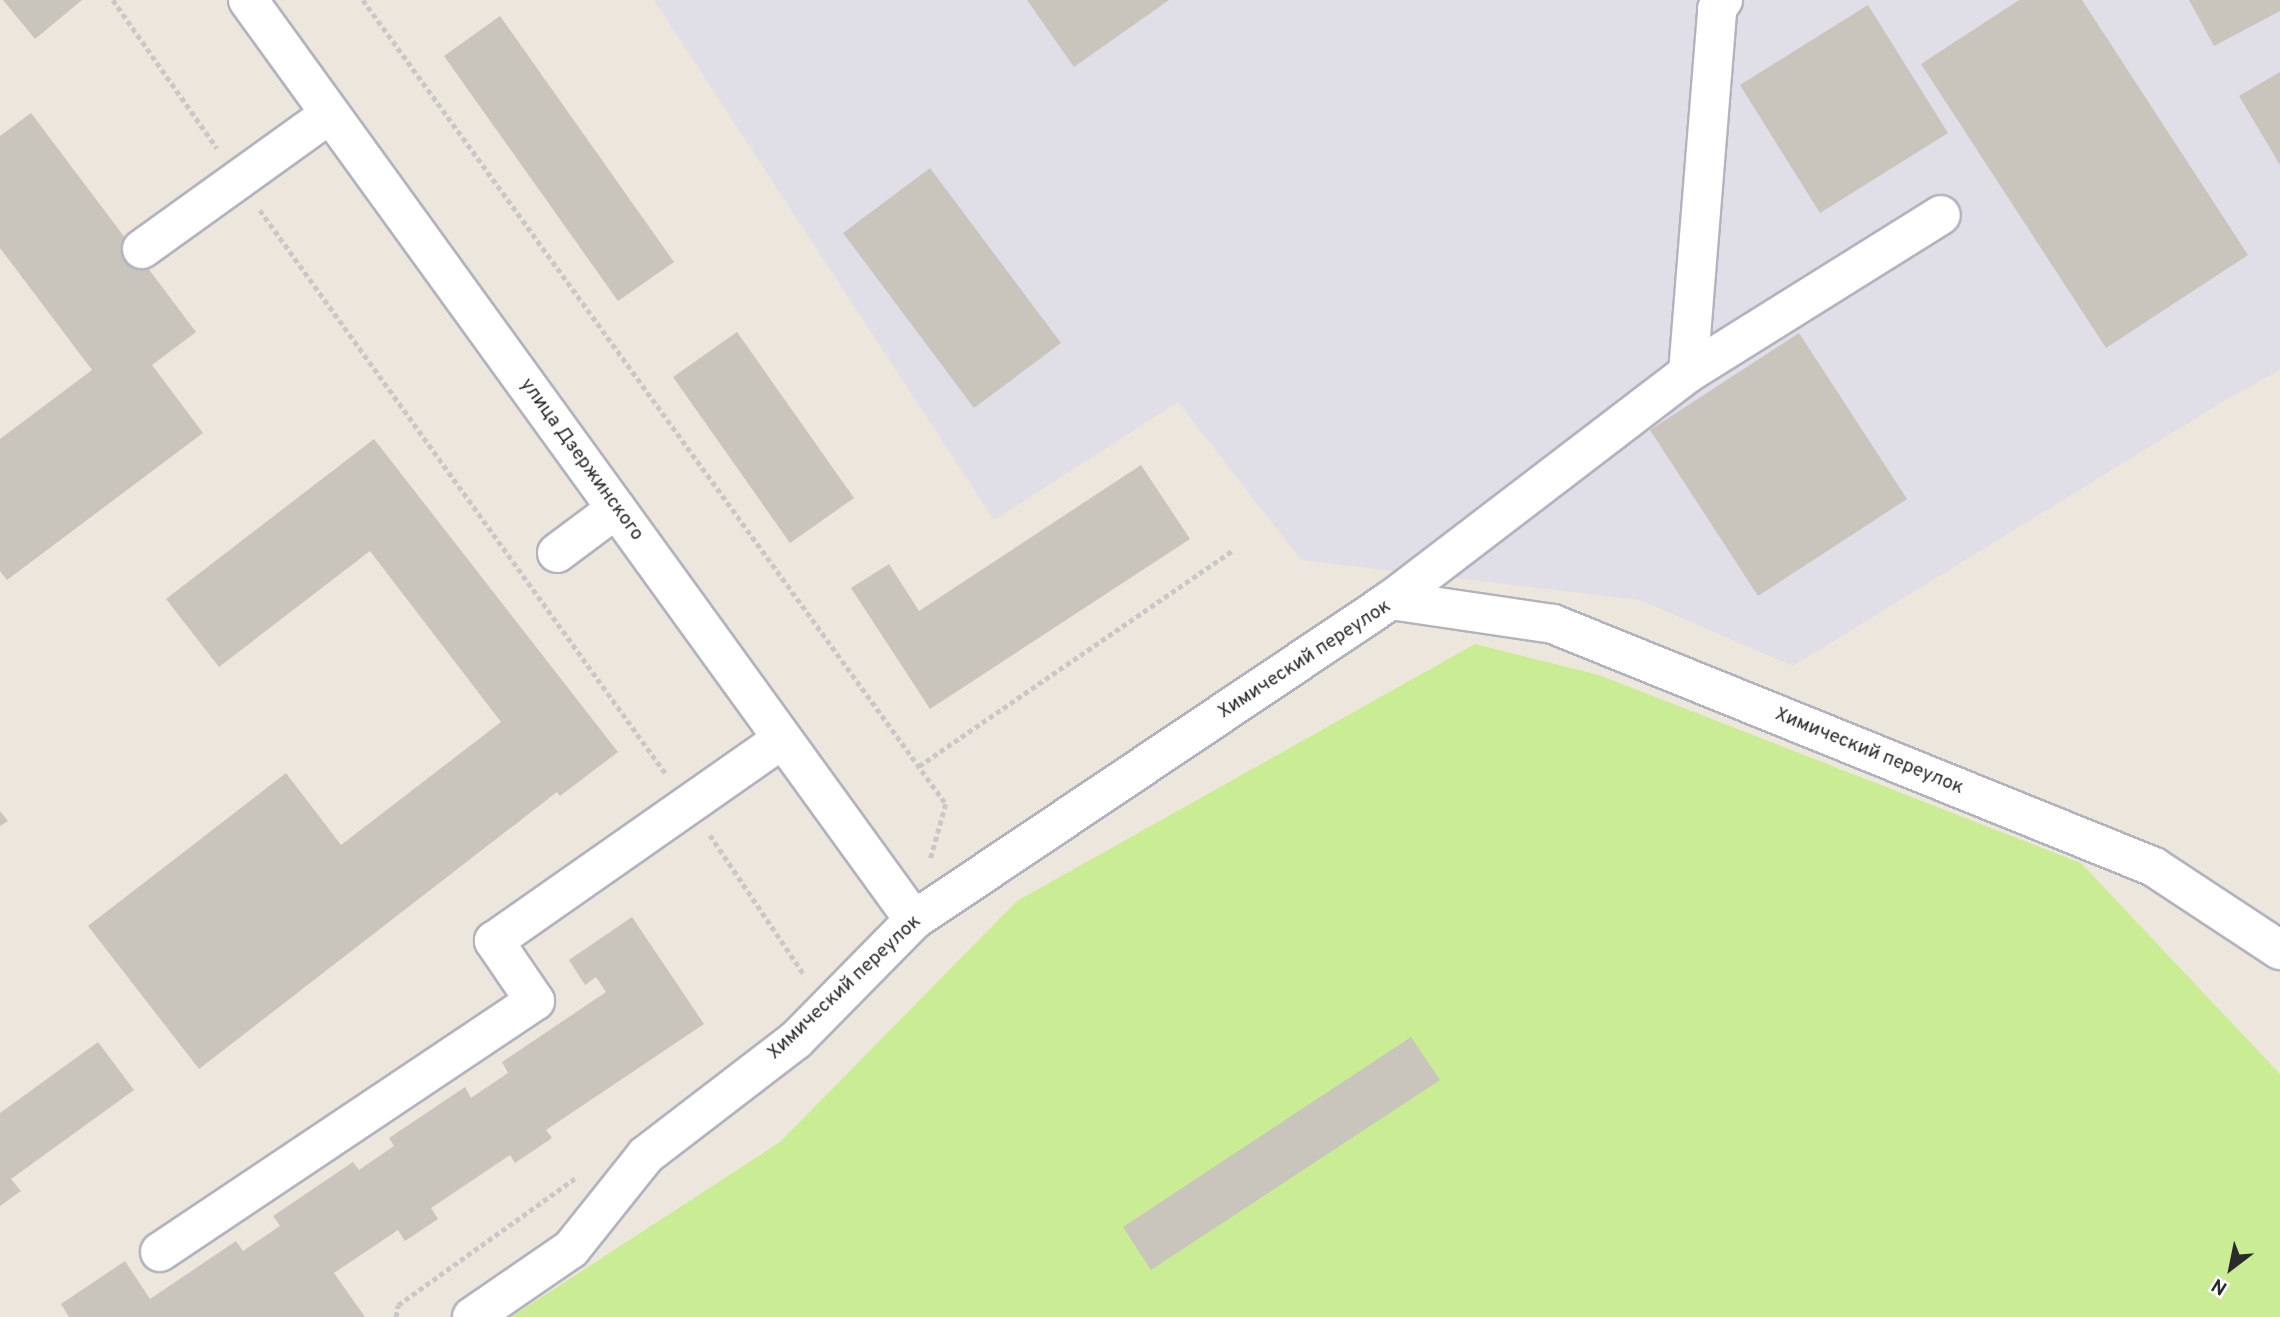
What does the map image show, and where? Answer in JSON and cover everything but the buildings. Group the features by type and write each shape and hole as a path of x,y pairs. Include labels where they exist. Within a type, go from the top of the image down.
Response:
{"street":[{"name":"улица Дзержинского","path":"248,0 914,920"},
{"path":"1688,373 1717,9 1723,0"},
{"path":"142,248 330,114"},
{"path":"1391,600 1688,373 1941,215"},
{"path":"557,553 616,509"},
{"name":"Химический переулок","path":"472,1317 571,1249 646,1155 796,1040 914,920 1391,600 1553,624 2154,867 2280,950"},
{"path":"160,1252 535,1001 494,941 782,738"}],"path":[{"path":"113,0 238,180 688,806 806,977"},
{"path":"363,0 946,804 914,920"},
{"path":"919,766 1232,551"},
{"path":"396,1317 398,1305 588,1168"}],"shaded area":[{"path":"654,0 2280,0 2280,370 2224,401 1793,666 1640,600 1301,560 1178,402 994,520"}],"green space":[{"path":"1475,644 1599,675 2081,863 2280,1074 2280,1317 511,1317 780,1142 1017,901"}]}
